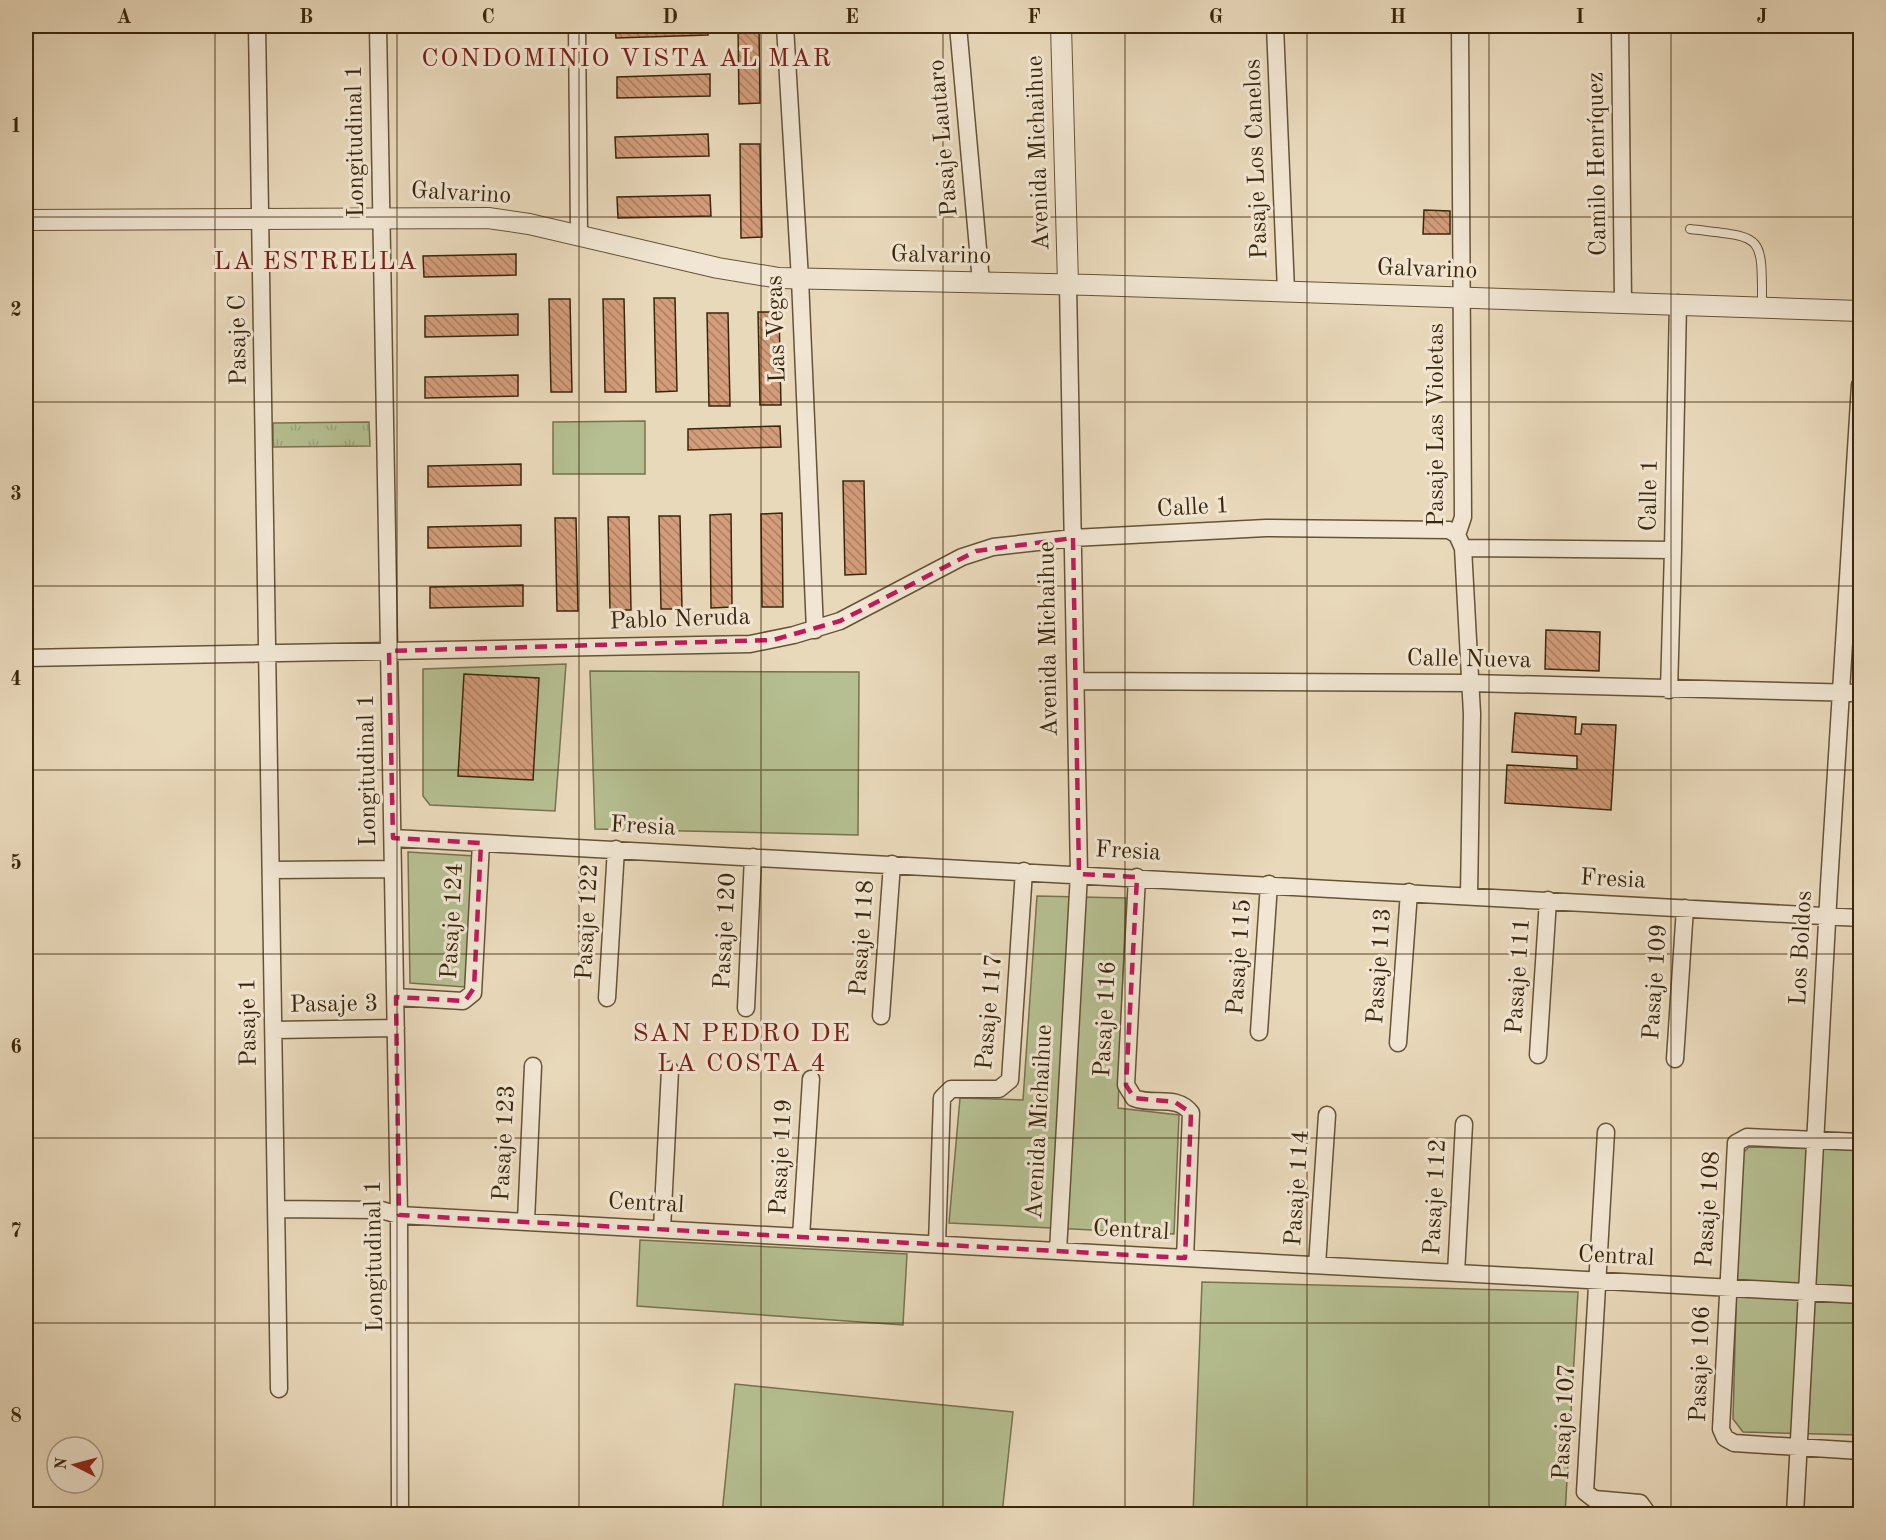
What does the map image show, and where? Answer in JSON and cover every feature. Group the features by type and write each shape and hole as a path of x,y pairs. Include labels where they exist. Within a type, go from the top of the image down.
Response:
{"street":[{"name":"Pasaje C","path":"258,26 268,653"},
{"name":"Longitudinal 1","path":"378,26 396,997 400,1515"},
{"path":"577,26 579,234"},
{"name":"Las Vegas","path":"784,26 800,279 814,630"},
{"name":"Pasaje Lautaro","path":"958,26 981,282"},
{"name":"Avenida Michaihue","path":"1058,1251 1079,874 1061,26"},
{"name":"Pasaje Los Canelos","path":"1275,26 1286,291"},
{"name":"Pasaje Las Violetas","path":"1460,26 1463,517 1460,541 1471,683 1469,896"},
{"name":"Camilo Henríquez","path":"1620,26 1623,302"},
{"name":"Galvarino","path":"26,220 488,218 579,234 753,275 800,279 1068,284 1860,311"},
{"name":"Calle 1","path":"1073,538 1329,527 1444,529 1460,541 1673,550 1678,303"},
{"name":"Los Boldos","path":"1795,1515 1860,385"},
{"name":"Pablo Neruda","path":"26,658 750,644 814,630 865,609 976,551 1073,538"},
{"path":"1669,690 1673,550"},
{"name":"Pasaje 1","path":"268,653 279,1389"},
{"name":"Calle Nueva","path":"1076,681 1471,683 1669,690 1860,693"},
{"name":"Fresia","path":"393,838 1860,918"},
{"name":"Pasaje 124","path":"396,997 462,1001 473,993 481,843"},
{"name":"Pasaje 122","path":"607,998 616,849"},
{"name":"Pasaje 120","path":"746,1008 753,856"},
{"name":"Pasaje 118","path":"881,1016 892,864"},
{"path":"271,870 393,869"},
{"name":"Pasaje 117","path":"938,1244 942,1098 951,1089 999,1089 1010,1080 1024,871"},
{"name":"Pasaje 116","path":"1137,877 1126,1085 1134,1098 1175,1102 1182,1104 1191,1113 1185,1258"},
{"name":"Pasaje 115","path":"1259,1032 1269,884"},
{"name":"Pasaje 113","path":"1398,1043 1409,892"},
{"name":"Pasaje 111","path":"1538,1055 1548,900"},
{"name":"Pasaje 109","path":"1675,1059 1685,908"},
{"name":"Pasaje 3","path":"274,1030 396,1028"},
{"name":"Pasaje 123","path":"526,1221 533,1066"},
{"path":"662,1229 670,1070"},
{"name":"Pasaje 119","path":"801,1237 811,1079"},
{"name":"Pasaje 114","path":"1317,1265 1327,1114"},
{"name":"Pasaje 112","path":"1456,1273 1464,1124"},
{"path":"1597,1280 1606,1132"},
{"name":"Pasaje 108","path":"1728,1287 1736,1143 1747,1137 1815,1140"},
{"path":"1815,1140 1860,1142"},
{"name":"Central","path":"276,1209 381,1210 399,1215 1860,1295"},
{"name":"Pasaje 107","path":"1597,1280 1585,1492 1594,1499 1641,1503 1648,1515"},
{"name":"Pasaje 106","path":"1728,1287 1722,1434 1734,1443 1799,1447"},
{"path":"1799,1447 1860,1451"}],"lane":[{"path":"1690,229 1741,236 1756,243 1762,256 1762,307"}],"highlighted area":[{"path":"1073,538 1079,874 1137,877 1126,1085 1134,1098 1175,1102 1191,1113 1185,1258 399,1215 396,997 465,1001 474,988 481,843 393,838 389,651 773,640 840,621 976,551"}],"green space":[{"path":"645,421 645,474 553,474 553,422"},
{"path":"369,422 370,446 273,447 273,423"},
{"path":"566,664 555,811 430,805 423,796 423,669"},
{"path":"590,671 859,672 858,835 595,829"},
{"path":"408,852 475,856 465,987 410,983"},
{"path":"1037,896 1126,898 1118,1108 1179,1115 1174,1234 949,1223 960,1098 1023,1100"},
{"path":"1749,1147 1860,1150 1859,1435 1743,1432 1733,1419 1740,1156"},
{"path":"640,1240 907,1254 903,1325 637,1306"},
{"path":"1202,1282 1578,1292 1565,1514 1193,1514"},
{"path":"735,1384 1013,1412 1002,1514 722,1514"}],"building":[{"path":"615,26 708,26 708,35 616,38"},
{"path":"738,26 759,26 760,103 739,104"},
{"path":"710,74 710,96 617,98 617,77"},
{"path":"708,134 709,156 616,158 615,137"},
{"path":"740,144 760,144 762,237 741,238"},
{"path":"710,195 711,216 618,218 617,197"},
{"path":"1424,210 1450,211 1450,234 1423,234"},
{"path":"516,254 516,275 424,277 423,256"},
{"path":"654,298 675,298 677,391 656,392"},
{"path":"549,299 570,299 572,392 551,392"},
{"path":"603,299 624,299 626,392 605,392"},
{"path":"758,312 779,312 781,405 760,405"},
{"path":"707,313 728,313 730,406 709,406"},
{"path":"518,314 518,335 425,337 425,316"},
{"path":"518,375 518,396 425,398 425,377"},
{"path":"780,426 781,447 688,450 688,429"},
{"path":"521,464 521,485 428,487 428,466"},
{"path":"843,481 864,481 866,574 845,575"},
{"path":"782,513 783,607 762,607 761,514"},
{"path":"731,514 732,607 711,608 710,515"},
{"path":"659,516 680,516 682,609 661,609"},
{"path":"608,517 629,517 631,610 610,610"},
{"path":"555,518 576,518 578,611 557,611"},
{"path":"521,525 521,546 428,548 428,527"},
{"path":"523,585 523,606 430,608 430,587"},
{"path":"1546,630 1600,632 1599,671 1545,669"},
{"path":"464,674 539,678 533,780 458,776"},
{"path":"1515,713 1576,717 1575,734 1581,734 1582,724 1616,725 1611,810 1505,803 1507,765 1577,769 1577,756 1512,752"}],"district":[{"name":"CONDOMINIO VISTA AL MAR","path":"627,59"},
{"name":"LA ESTRELLA","path":"316,262"},
{"name":"SAN PEDRO DE LA COSTA 4","path":"742,1049"}]}
